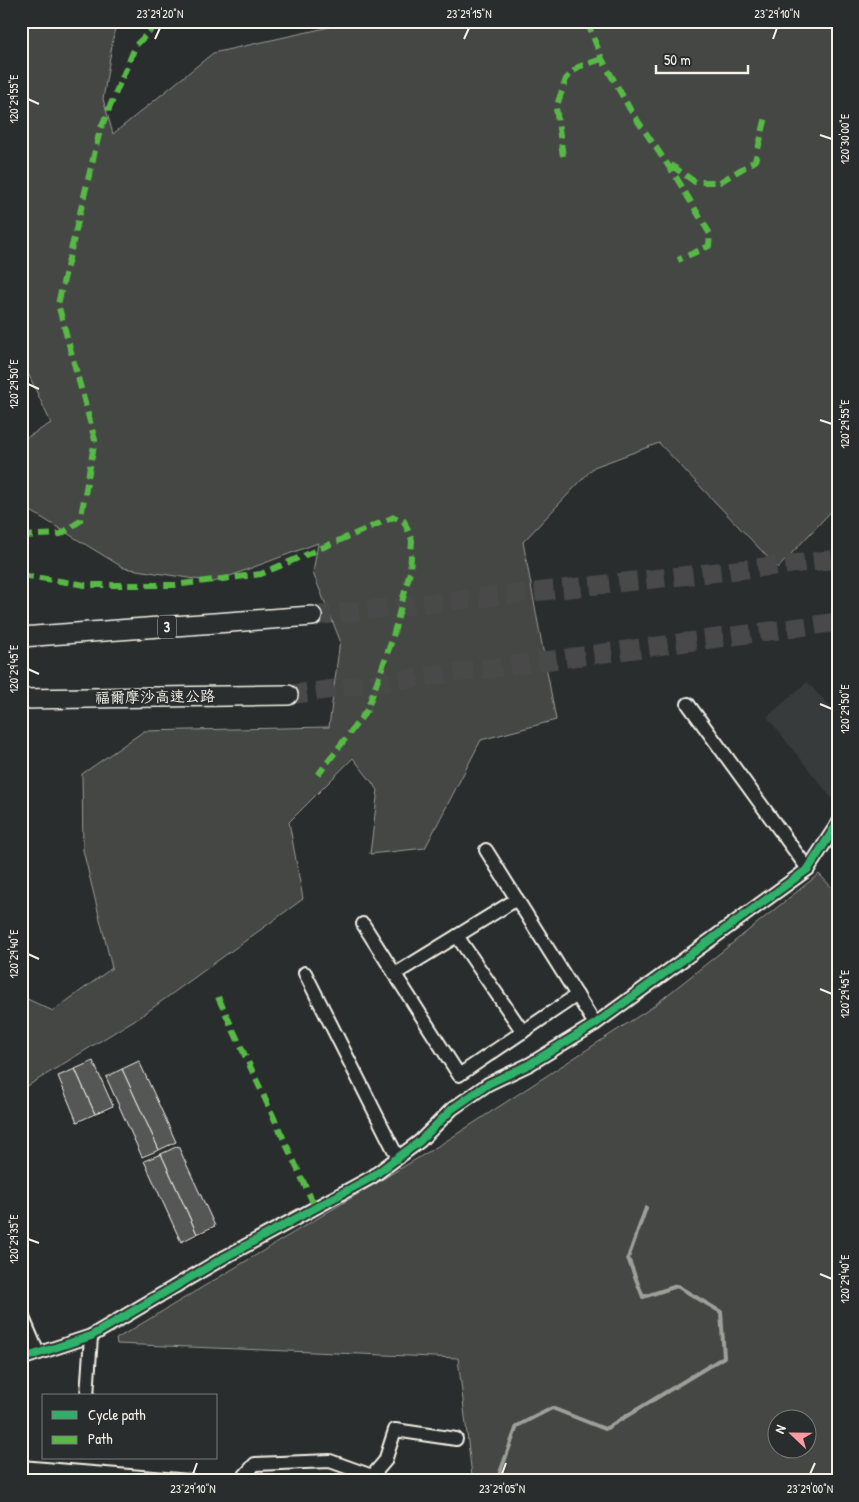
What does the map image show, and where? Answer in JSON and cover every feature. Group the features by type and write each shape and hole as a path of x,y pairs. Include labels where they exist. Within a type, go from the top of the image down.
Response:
{"highway":[{"name":"3","path":"21,637 312,616"},
{"name":"福爾摩沙高速公路","path":"21,699 288,695"}],"street":[{"path":"688,704 808,869"},
{"path":"21,1359 91,1336 225,1257 372,1177 398,1158 452,1109 488,1084 530,1064 595,1024 808,869 838,823"},
{"path":"486,850 595,1024"},
{"path":"395,974 517,899"},
{"path":"363,924 459,1075 578,995"},
{"path":"456,936 523,1032"},
{"path":"305,973 398,1158"},
{"path":"21,1313 38,1354"},
{"path":"87,1394 91,1336"},
{"path":"240,1481 254,1464 330,1462 372,1476 384,1461 395,1430 456,1439"},
{"path":"21,1467 123,1478 190,1481"}],"shaded area":[{"path":"21,21 116,21 103,99 113,134 213,53 330,27 331,21 838,21 838,504 778,568 659,443 594,467 523,542 556,720 481,740 425,848 370,854 378,790 353,758 289,822 303,899 144,1014 21,1090 21,996 53,1011 112,968 83,850 82,774 144,731 329,727 340,640 313,573 318,543 214,582 124,568 21,505 21,441 51,423 21,358 21,258 28,229 21,218"},
{"path":"807,682 838,715 838,806 767,717"},
{"path":"819,874 838,894 838,1481 464,1481 472,1476 458,1358 117,1344 116,1339 443,1143 651,1008"}],"building":[{"path":"93,1061 113,1106 95,1114 75,1069"},
{"path":"139,1061 176,1142 159,1150 122,1069"},
{"path":"75,1069 95,1114 77,1122 58,1076"},
{"path":"122,1069 159,1150 142,1157 106,1077"},
{"path":"178,1146 215,1226 197,1234 161,1154"},
{"path":"161,1154 197,1234 181,1242 144,1161"}],"waterway":[{"path":"497,1481 517,1426 552,1408 605,1429 724,1357 721,1312 677,1286 643,1297 628,1258 646,1208"}],"tunnel":[{"path":"312,616 838,559"},
{"path":"288,695 838,622"}],"marked path":[{"path":"21,536 61,534 80,521 95,440 58,304 100,130 136,45 151,30 154,21"},
{"path":"587,21 602,59 631,111 676,177 710,234 709,246 678,260"},
{"path":"563,156 556,108 566,79 578,67 602,59"},
{"path":"671,165 695,182 720,182 755,161 766,117"},
{"path":"21,575 85,585 175,585 261,574 394,517 404,521 412,540 410,572 392,640 367,710 318,775"},
{"path":"218,997 316,1209"}],"cycle path":[{"path":"21,1359 91,1336 225,1257 372,1177 420,1141 452,1109 488,1084 530,1064 595,1024 808,869 838,823"}]}
